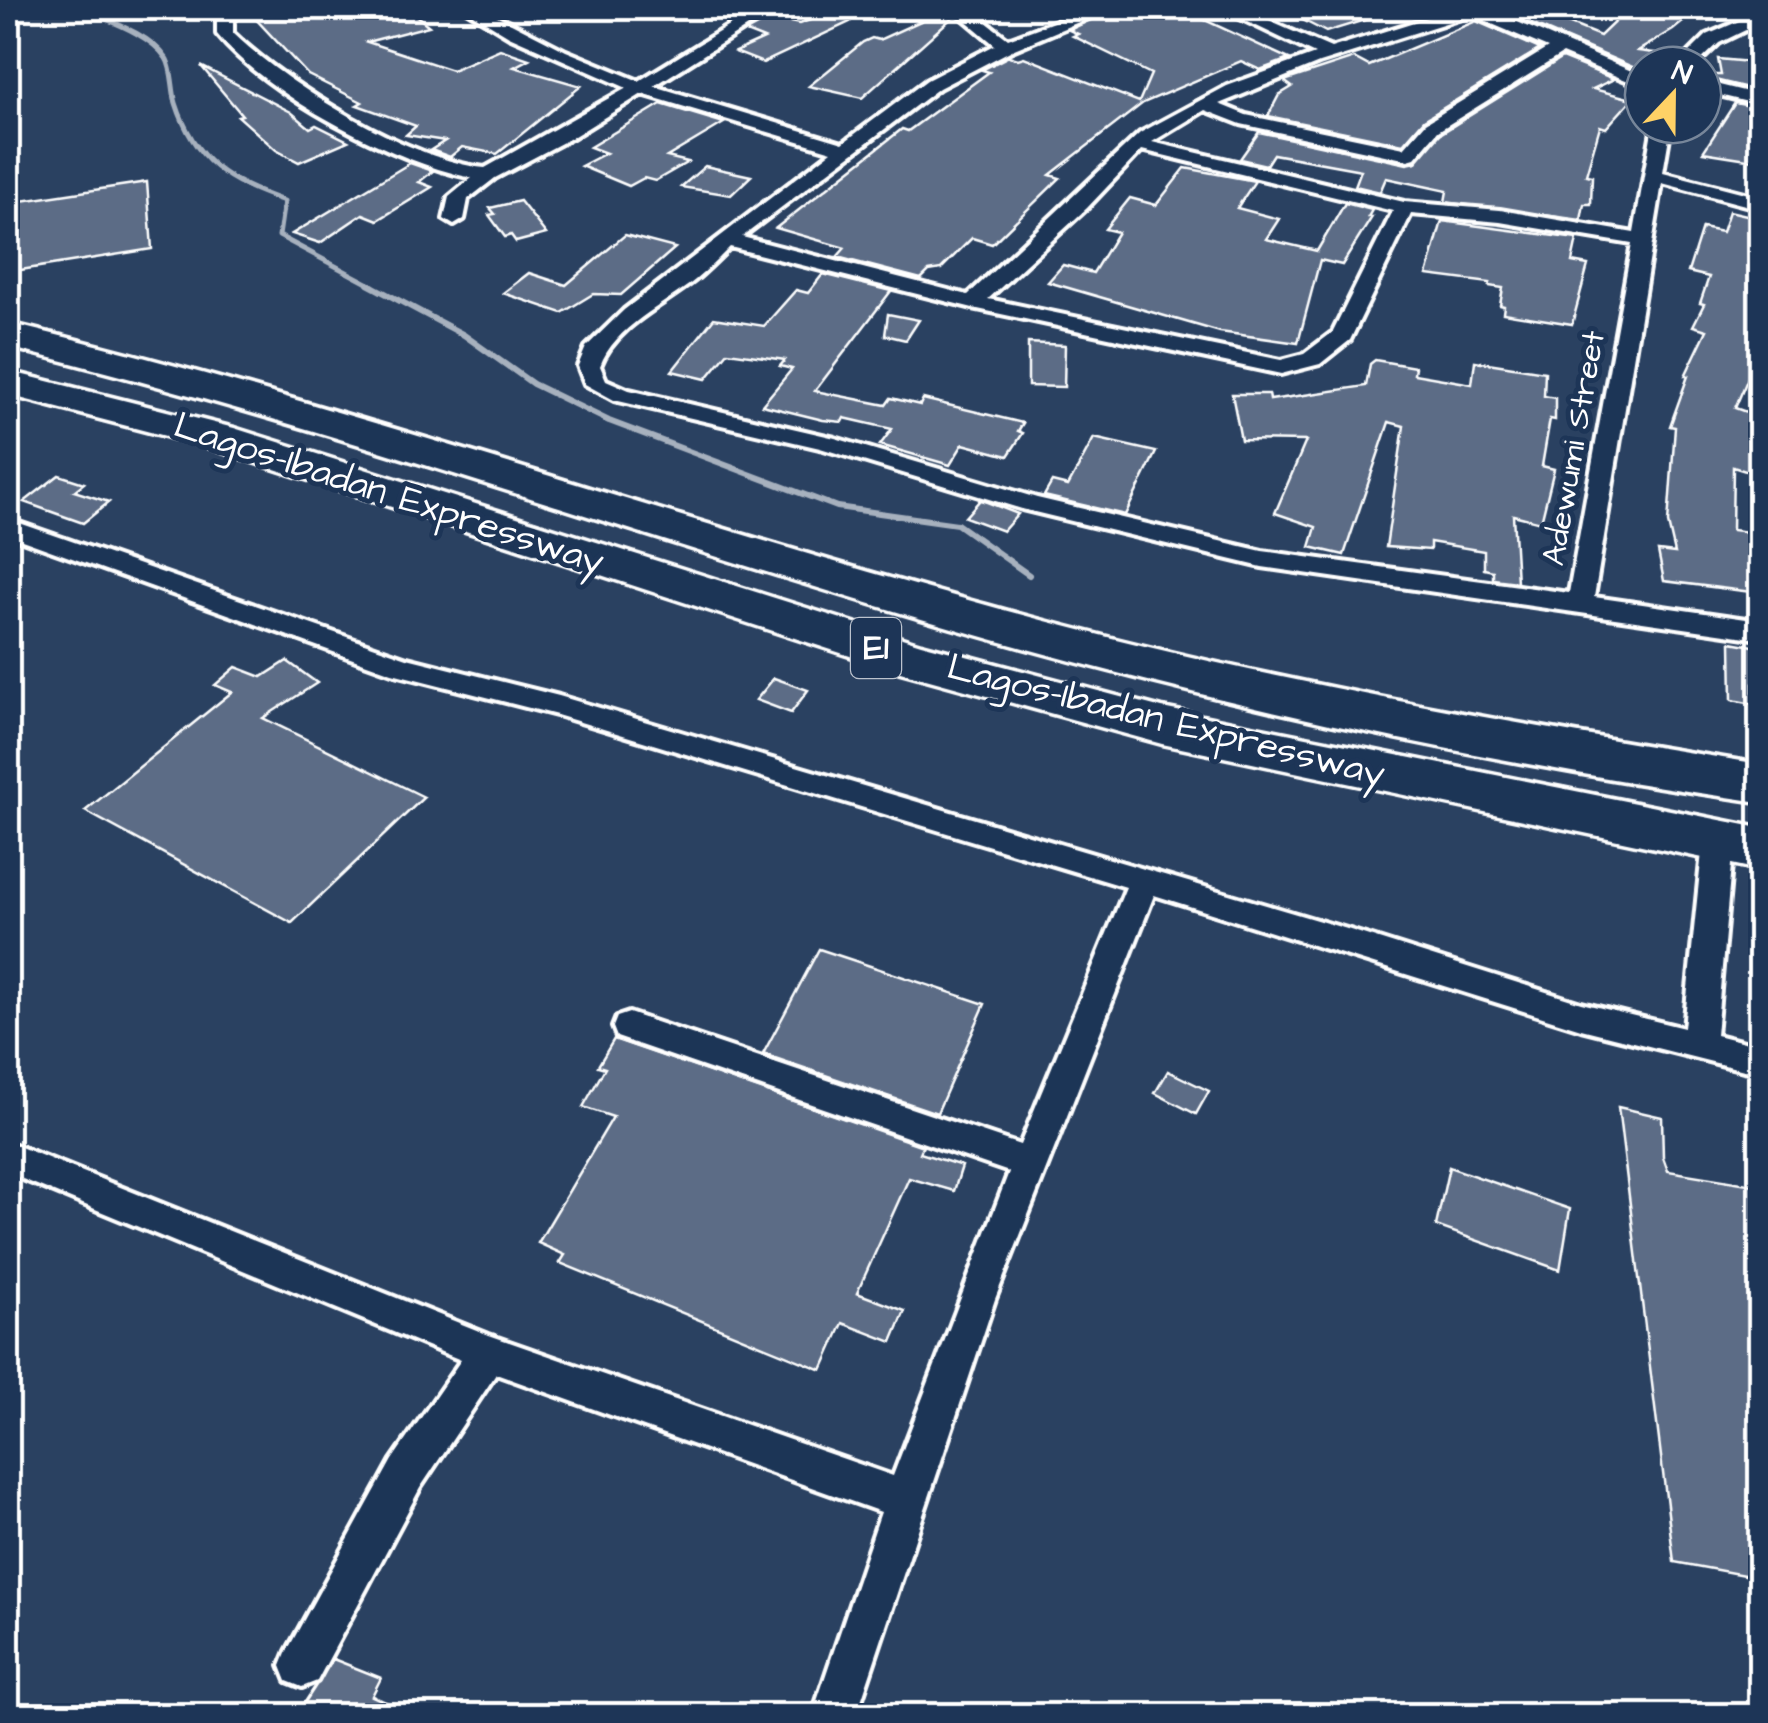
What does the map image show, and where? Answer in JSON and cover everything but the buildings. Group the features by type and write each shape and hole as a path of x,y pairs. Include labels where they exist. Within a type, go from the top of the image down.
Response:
{"highway":[{"name":"Lagos-Ibadan Expressway","path":"8,335 170,373 679,530 1111,655 1599,757 1760,783"},
{"name":"Lagos-Ibadan Expressway","path":"8,383 183,427 910,658 1126,716 1739,846"}],"street":[{"path":"233,8 224,21 225,34 292,93 331,115 451,168 488,174"},
{"path":"472,8 562,56 660,98 845,150"},
{"path":"454,219 459,197 488,174 565,134 769,8"},
{"path":"959,8 1006,46"},
{"path":"1104,8 1006,46 933,84 727,238 687,276 632,314 594,352 589,366 596,384 622,395 827,443 1030,504 1262,559 1580,603"},
{"path":"1228,8 1325,52"},
{"path":"972,302 1006,264 1076,207 1138,144 1241,85 1325,52 1472,8 1623,74"},
{"path":"1707,45 1760,18"},
{"path":"1205,104 1240,118 1408,154 1432,127 1560,48"},
{"path":"1723,91 1760,100"},
{"path":"1138,144 1404,208 1486,214 1642,240"},
{"name":"Adewumi Street","path":"1659,145 1580,603 1760,630"},
{"path":"1654,176 1760,202"},
{"path":"727,238 780,256 972,302 1258,362 1296,365 1342,335 1404,208"},
{"path":"8,527 401,666 560,706 1581,1016 1760,1060"},
{"path":"1699,1046 1739,846"},
{"path":"834,1716 903,1500 1029,1164 1080,1048 1144,881"},
{"path":"629,1027 1029,1164"},
{"path":"8,1156 488,1353 903,1500"},
{"path":"302,1666 406,1474 488,1353"}],"waterway":[{"path":"80,8 126,28 158,49 168,62 184,124 204,155 230,177 284,201 279,236 373,286"},
{"path":"368,284 464,335 533,384 609,421 837,507 957,524 1029,575"}]}
